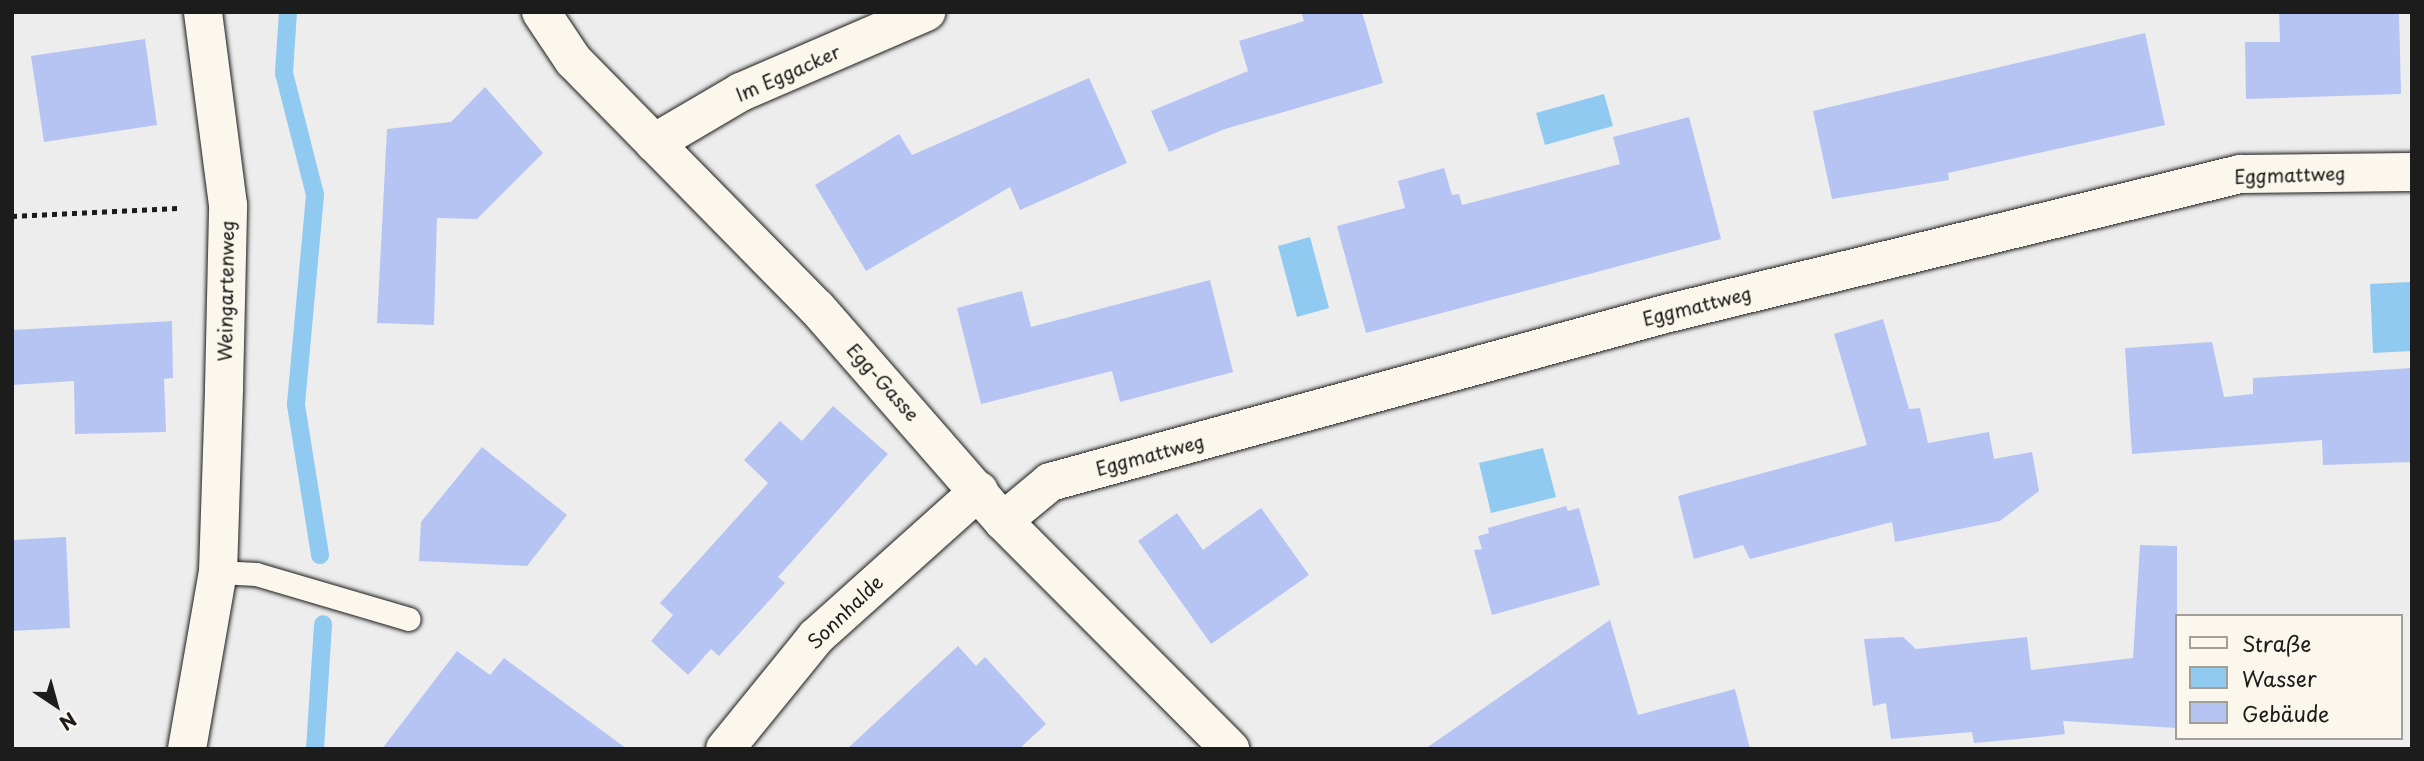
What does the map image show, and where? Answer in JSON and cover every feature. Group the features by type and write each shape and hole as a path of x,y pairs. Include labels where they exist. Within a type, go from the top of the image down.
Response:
{"street":[{"name":"Weingartenweg","path":"187,749 218,572 228,205 203,12"},
{"name":"Egg-Gasse","path":"541,12 573,60 817,308 1003,521 1230,749"},
{"name":"Im Eggacker","path":"654,143 741,92 926,12"},
{"name":"Eggmattweg","path":"1003,521 1050,482 1665,314 2239,174 2412,172"},
{"name":"Sonnhalde","path":"726,749 816,637 979,491"}],"lane":[{"path":"218,572 256,574 409,619"}],"path":[{"path":"12,216 152,210"}],"water":[{"path":"1604,94 1613,126 1545,145 1536,113"},
{"path":"1310,237 1329,308 1297,317 1278,246"},
{"path":"2410,282 2412,351 2373,353 2370,284"},
{"path":"1543,448 1556,497 1491,513 1479,463"}],"building":[{"path":"1301,12 1362,12 1383,83 1225,129 1169,152 1151,111 1248,71 1239,41 1304,21"},
{"path":"2279,12 2399,12 2401,94 2246,99 2245,42 2280,42"},
{"path":"2145,33 2165,125 1948,173 1949,180 1832,199 1813,111"},
{"path":"145,39 157,125 44,142 31,56"},
{"path":"1089,78 1127,163 1020,210 1010,187 866,271 815,185 899,134 912,155"},
{"path":"485,87 543,153 477,219 437,218 434,325 377,323 387,129 451,122"},
{"path":"1689,117 1721,239 1366,333 1337,226 1405,208 1398,181 1444,168 1452,195 1459,194 1462,205 1620,164 1613,137"},
{"path":"1210,280 1233,372 1120,402 1112,371 981,404 957,308 1022,291 1031,327"},
{"path":"1883,319 1909,409 1920,408 1928,443 1989,432 1994,459 2032,452 2039,491 2000,521 1895,542 1892,522 1750,559 1743,545 1694,559 1678,496 1867,445 1834,334"},
{"path":"172,321 173,378 164,379 166,432 75,434 74,381 12,385 12,330"},
{"path":"2212,342 2224,397 2253,394 2253,378 2412,368 2412,462 2323,465 2322,440 2132,454 2125,348"},
{"path":"833,406 888,454 778,577 785,583 719,656 711,649 688,675 651,641 673,615 660,603 768,483 744,460 780,421 802,441"},
{"path":"482,447 567,515 527,566 419,561 421,522"},
{"path":"1566,506 1568,511 1579,508 1600,585 1492,615 1474,550 1482,549 1478,536 1489,533 1488,528"},
{"path":"1261,508 1309,575 1211,644 1138,541 1177,513 1203,550"},
{"path":"66,537 70,628 12,631 12,540"},
{"path":"2140,545 2177,546 2176,728 2063,721 2065,734 2039,737 1974,743 1972,732 1891,739 1886,703 1873,706 1864,639 1903,637 1916,649 2027,637 2031,670 2133,658"},
{"path":"1610,620 1638,715 1735,689 1750,749 1425,749"},
{"path":"958,646 976,666 985,657 1046,724 1019,749 847,749"},
{"path":"457,651 490,675 504,658 627,749 382,749"}],"waterway":[{"path":"288,12 284,73 315,195 296,405 320,555"},
{"path":"315,749 323,624"}]}
